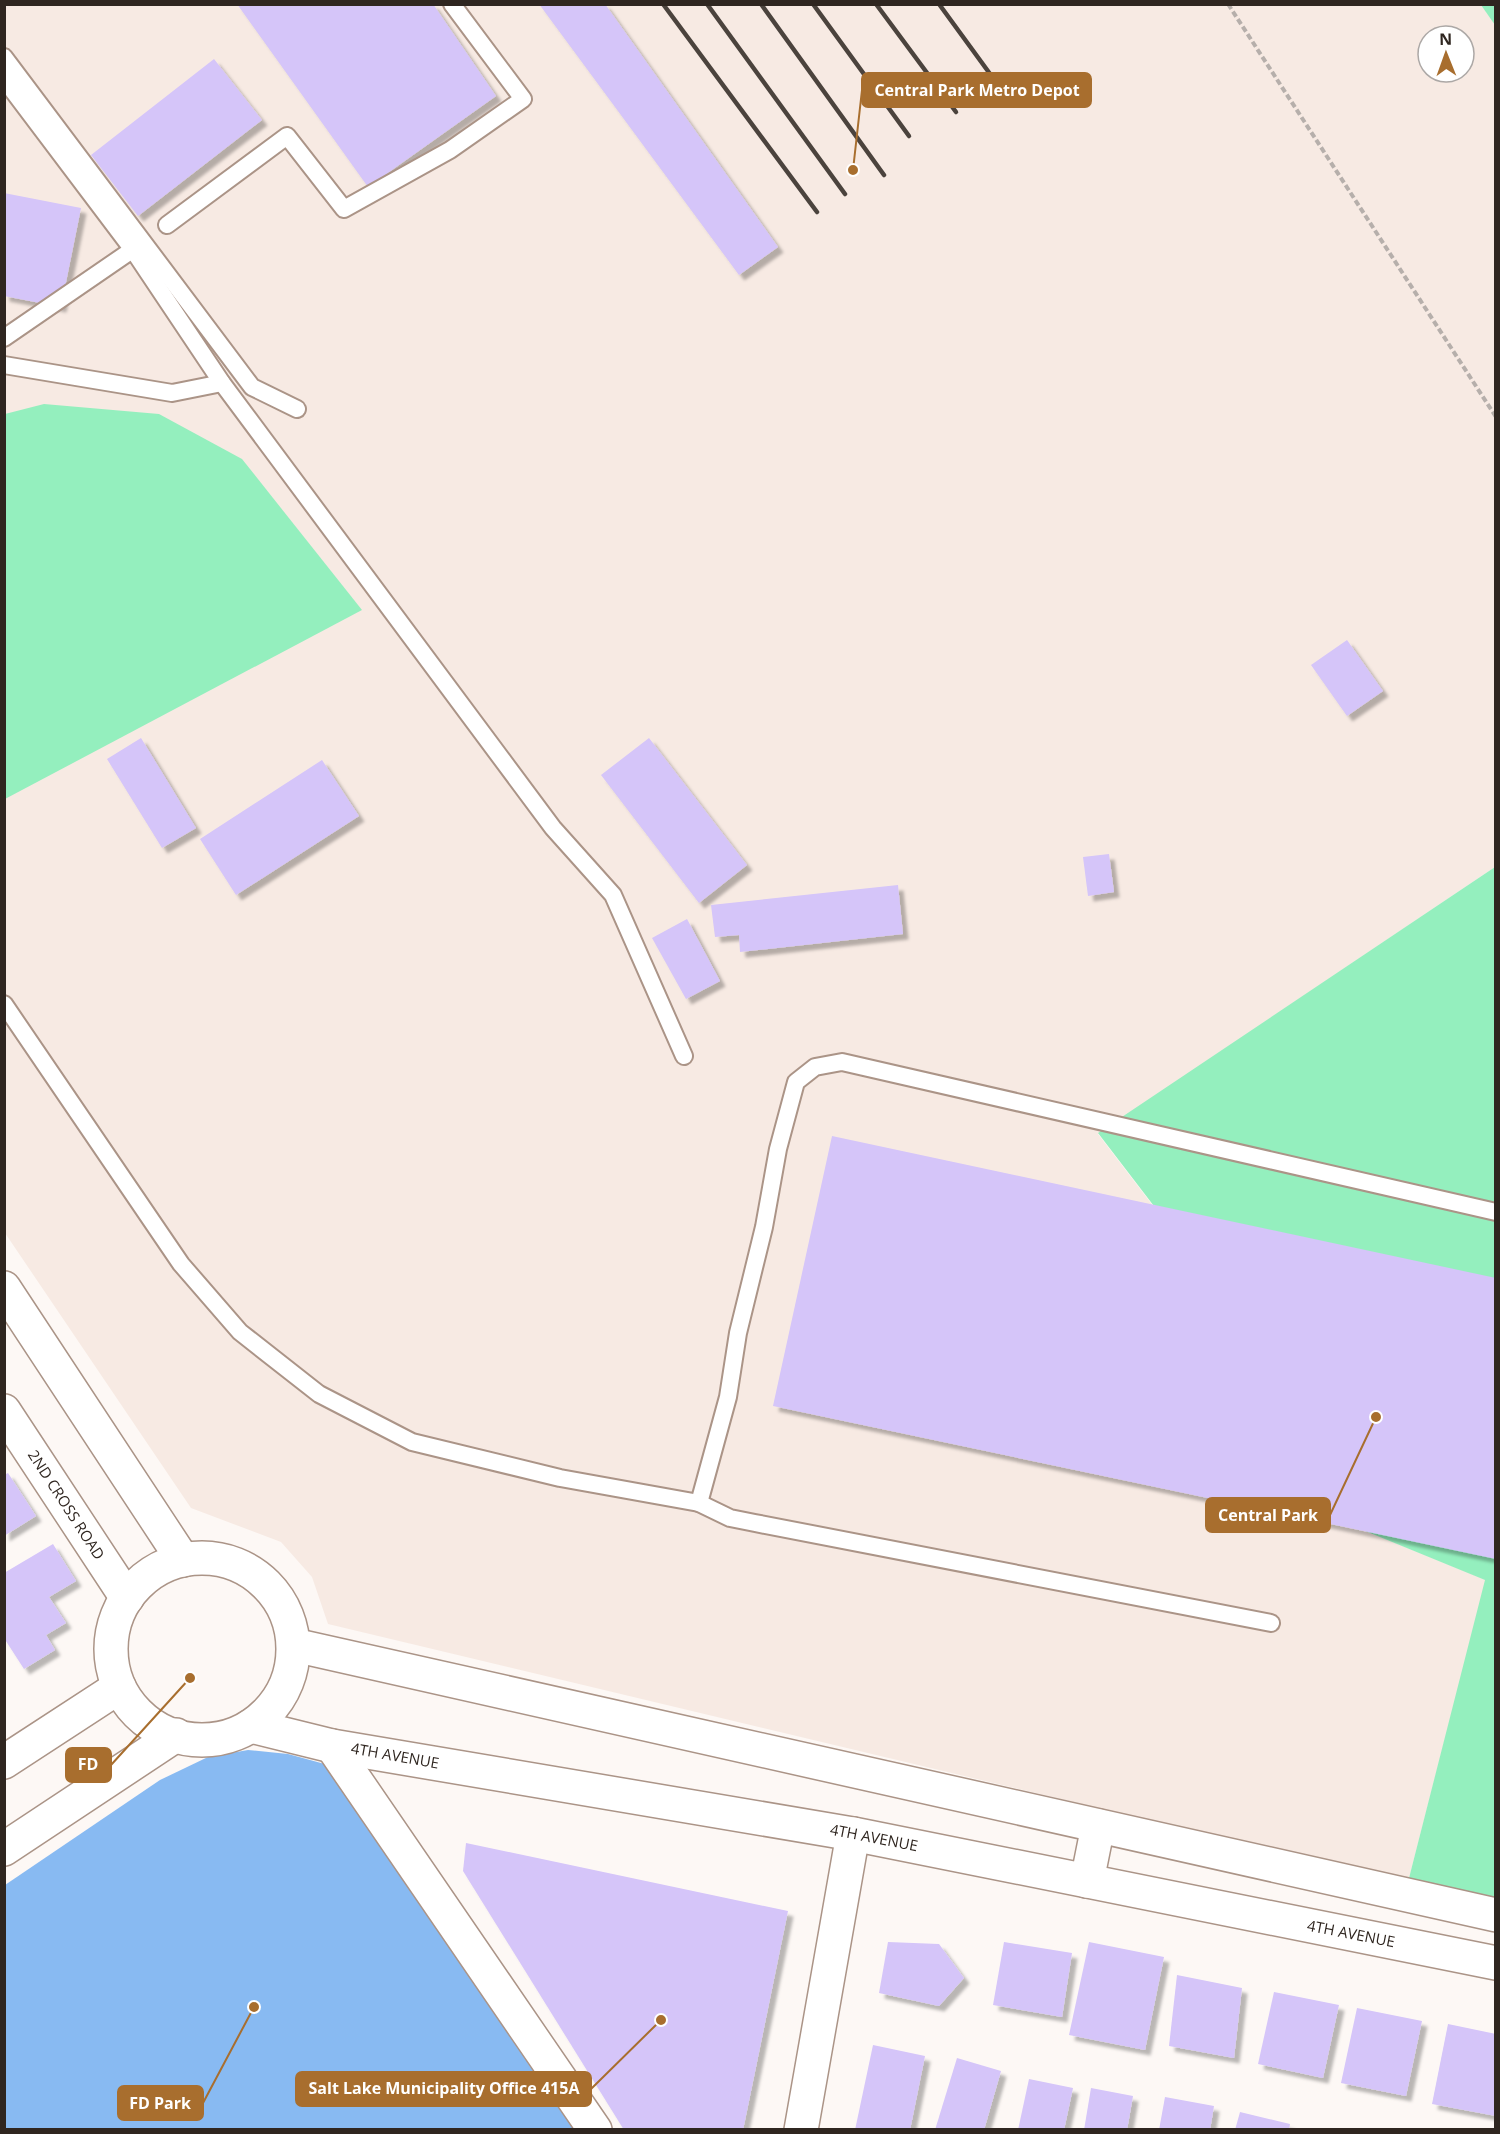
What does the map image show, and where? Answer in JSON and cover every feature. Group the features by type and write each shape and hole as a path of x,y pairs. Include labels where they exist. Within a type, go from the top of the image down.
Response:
{"main road":[{"path":"4,1288 183,1560"},
{"name":"2ND CROSS ROAD","path":"4,1412 127,1598"},
{"path":"212,1558 242,1566 263,1577 286,1612 294,1645 289,1677 275,1705 251,1726 226,1737 195,1740 164,1732 138,1714 116,1682 110,1651 114,1620 127,1598 130,1592 154,1570 183,1560 212,1558"},
{"path":"294,1645 1496,1915"},
{"path":"4,1762 119,1687"},
{"name":"4TH AVENUE","path":"251,1726 332,1746 853,1834 1496,1963"},
{"path":"4,1849 176,1735"},
{"path":"332,1746 595,2130"},
{"path":"1086,1881 1098,1826"},
{"path":"801,2130 853,1834"}],"lane":[{"path":"167,225 287,136 344,209 450,150 523,99 452,4"},
{"path":"4,57 252,387 297,410"},
{"path":"4,79 134,249 222,383 553,828 613,895 684,1056"},
{"path":"4,338 134,249"},
{"path":"4,365 172,393 222,383"},
{"path":"4,1004 181,1264 240,1332 319,1394 412,1443 560,1478 699,1503 730,1518 1270,1623"},
{"path":"699,1503 728,1397 738,1333 764,1227 778,1149 796,1082 815,1067 842,1062 1496,1212"}],"path":[{"path":"1227,4 1496,417"}],"shaded area":[{"path":"4,5 1481,5 1496,25 1495,867 1098,1134 1265,1352 1248,1483 1486,1580 1408,1882 328,1624 312,1577 281,1542 191,1508 5,1233"}],"green space":[{"path":"1481,5 1495,5 1495,25"},
{"path":"44,404 159,414 242,459 362,610 5,799 5,414"},
{"path":"1495,867 1495,1901 1408,1882 1485,1580 1248,1483 1265,1351 1098,1133"}],"water":[{"path":"248,1750 288,1754 332,1766 582,2130 5,2130 5,1885 160,1780 208,1757"}],"building":[{"path":"237,4 433,4 496,96 368,187"},
{"path":"539,4 605,4 778,247 739,275"},
{"path":"214,59 262,120 138,216 91,155"},
{"path":"4,193 81,208 61,307 4,296"},
{"path":"1347,640 1383,691 1347,716 1311,665"},
{"path":"141,738 196,828 162,848 107,759"},
{"path":"649,738 747,865 699,903 601,775"},
{"path":"322,760 359,816 236,895 200,839"},
{"path":"1109,854 1114,892 1088,896 1083,857"},
{"path":"898,885 903,934 740,952 739,935 715,937 711,905"},
{"path":"687,919 720,981 686,999 652,938"},
{"path":"832,1136 1496,1278 1496,1559 773,1406"},
{"path":"8,1473 36,1516 4,1536 4,1475"},
{"path":"53,1544 76,1581 49,1597 66,1623 46,1635 55,1650 24,1669 4,1638 4,1573"},
{"path":"466,1843 788,1911 743,2130 624,2130 463,1871"},
{"path":"888,1942 939,1944 964,1978 939,2006 879,1993"},
{"path":"1004,1942 1072,1953 1062,2017 993,2005"},
{"path":"1089,1942 1164,1957 1145,2050 1069,2035"},
{"path":"1177,1975 1242,1988 1234,2058 1169,2046"},
{"path":"1274,1992 1339,2005 1323,2078 1258,2064"},
{"path":"1357,2008 1422,2021 1406,2096 1341,2083"},
{"path":"1448,2024 1496,2034 1496,2116 1432,2104"},
{"path":"873,2045 925,2056 910,2130 855,2130"},
{"path":"957,2058 1001,2071 984,2130 935,2130"},
{"path":"1029,2079 1073,2088 1064,2130 1018,2130"},
{"path":"1091,2088 1133,2096 1127,2130 1084,2130"},
{"path":"1165,2097 1214,2106 1210,2130 1159,2130"},
{"path":"1240,2112 1290,2124 1289,2130 1235,2130"}],"railway":[{"path":"663,4 817,212"},
{"path":"707,4 845,194"},
{"path":"761,4 884,175"},
{"path":"813,4 909,136"},
{"path":"876,4 956,112"},
{"path":"939,4 993,78"}],"place":[{"name":"Central Park Metro Depot","path":"853,170"},
{"name":"Central Park","path":"1376,1417"},
{"name":"FD","path":"190,1678"},
{"name":"FD Park","path":"254,2007"},
{"name":"Salt Lake Municipality Office 415A","path":"661,2020"}]}
